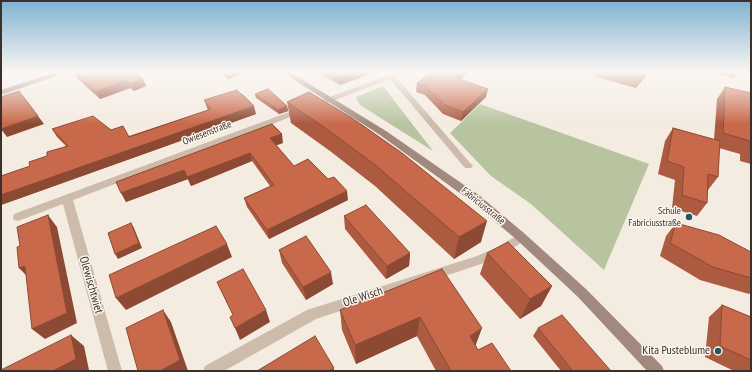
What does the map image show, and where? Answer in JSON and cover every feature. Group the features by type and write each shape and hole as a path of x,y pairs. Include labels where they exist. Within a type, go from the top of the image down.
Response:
{"street":[{"path":"1,93 12,89"},
{"name":"Fabriciusstraße","path":"313,89 439,172 476,199 521,237 605,315 657,371"},
{"name":"Owiesenstraße","path":"18,217 357,89"},
{"path":"403,89 468,166"},
{"name":"Olewischtwiet","path":"67,198 115,371"},
{"name":"Ole Wisch","path":"210,371 312,314 480,260 502,250 521,237"}],"green space":[{"path":"375,89 386,89 433,151 360,105 356,97"},
{"path":"480,104 649,164 604,270 531,204 491,176 450,133"}],"building":[{"path":"93,89 103,89 96,92"},
{"path":"268,89 287,106 278,110 255,94"},
{"path":"428,89 488,89 463,112 445,105"},
{"path":"725,89 735,89 751,93 751,148 750,141 723,133"},
{"path":"237,90 254,106 1,195 1,176 30,166 29,162 47,156 47,152 68,146 52,129 93,116 111,130 123,126 129,137 211,109 204,100"},
{"path":"19,91 38,116 1,129 1,97"},
{"path":"309,92 352,118 402,153 487,221 459,237 374,164 287,102"},
{"path":"272,124 282,134 270,138 294,166 308,159 328,179 334,177 347,191 267,230 244,198 274,185 250,153 187,177 184,170 121,193 116,182"},
{"path":"673,128 720,141 718,177 708,174 707,203 682,195 684,167 667,161"},
{"path":"366,205 410,253 387,266 344,216"},
{"path":"48,215 67,313 32,329 25,266 19,268 17,247 20,246 17,227"},
{"path":"131,223 139,243 115,254 108,233"},
{"path":"676,223 719,235 751,252 751,278 713,267 670,243"},
{"path":"216,226 227,244 116,298 109,275"},
{"path":"306,236 331,272 303,287 279,250"},
{"path":"508,242 552,286 530,299 487,253"},
{"path":"243,269 266,310 235,328 230,317 233,315 217,282"},
{"path":"442,269 482,328 470,336 478,350 492,343 511,371 451,371 420,317 355,345 340,310"},
{"path":"722,305 751,317 751,360 720,346"},
{"path":"163,310 180,360 160,371 138,371 126,328"},
{"path":"562,315 611,371 573,371 538,328"},
{"path":"71,335 76,359 53,371 1,371 1,370"},
{"path":"315,336 334,368 329,371 257,371"}],"place":[{"name":"Schule Fabriciusstraße","path":"689,217"},
{"name":"Kita Pusteblume","path":"718,351"}]}
